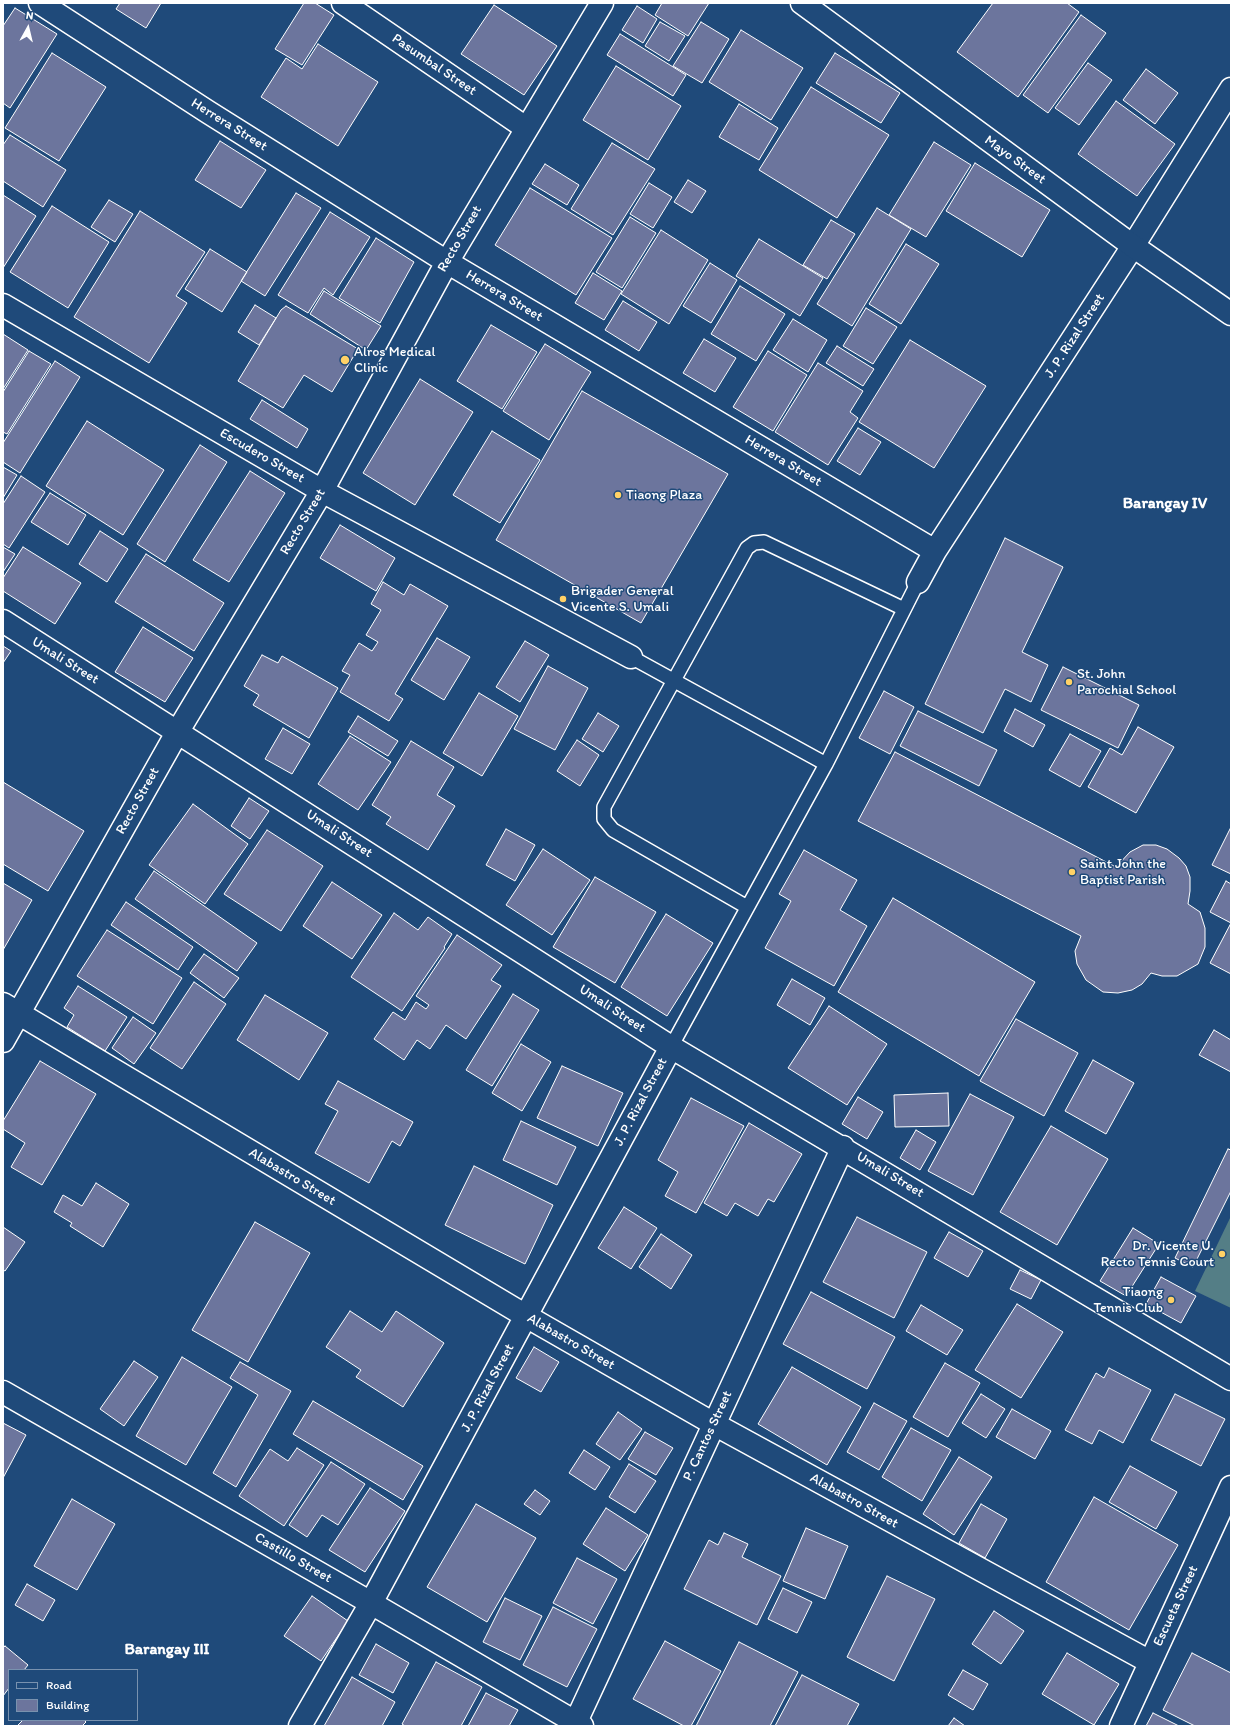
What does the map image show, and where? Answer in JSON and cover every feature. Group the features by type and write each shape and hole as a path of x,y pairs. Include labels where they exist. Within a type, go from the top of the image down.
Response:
{"street":[{"name":"Herrera Street","path":"40,3 215,116 447,262 935,551"},
{"name":"Pasumbal Street","path":"343,3 526,128"},
{"name":"Recto Street","path":"3,1041 11,1009 322,491 447,262 602,3"},
{"name":"Mayo Street","path":"802,3 1133,246 1231,314"},
{"name":"J. P. Rizal Street","path":"918,582 935,551 1133,246 1231,89"},
{"name":"Escudero Street","path":"3,305 322,491 631,657"},
{"name":"Umali Street","path":"3,622 178,731 671,1046 1231,1379"},
{"name":"Alabastro Street","path":"11,1009 526,1316 714,1424 1150,1662"},
{"name":"J. P. Rizal Street","path":"300,1726 371,1603 671,1046"},
{"name":"P. Cantos Street","path":"577,1725 714,1424 843,1147"},
{"name":"Castillo Street","path":"3,1392 371,1603 577,1725"},
{"name":"Escueta Street","path":"1121,1726 1231,1487"}],"lane":[{"path":"747,907 613,830 604,819 604,807 747,548 754,543 764,542 904,609"},
{"path":"671,1046 826,764 918,582"},
{"path":"631,657 826,764"}],"green space":[{"name":"Dr. Vicente U. Recto Tennis Court","path":"1231,1216 1231,1308 1195,1291"}],"building":[{"path":"120,3 161,3 146,28 116,9"},
{"path":"304,3 315,3 334,15 302,65 275,49"},
{"path":"662,3 709,3 688,36 655,15"},
{"path":"993,3 1067,3 1079,12 1018,97 957,52"},
{"path":"494,5 557,46 524,95 461,54"},
{"path":"637,6 657,19 643,43 622,30"},
{"path":"15,8 57,34 10,108 3,103 3,26"},
{"path":"1081,15 1106,33 1048,113 1023,95"},
{"path":"660,22 685,36 669,61 645,46"},
{"path":"701,22 729,39 702,83 673,66"},
{"path":"741,30 803,68 771,120 709,82"},
{"path":"620,34 686,75 673,96 607,55"},
{"path":"318,44 378,82 338,146 261,97 286,58 302,69"},
{"path":"52,53 106,87 59,161 5,128"},
{"path":"835,53 900,93 881,123 816,83"},
{"path":"1088,63 1112,80 1079,125 1055,108"},
{"path":"616,66 681,106 648,160 583,120"},
{"path":"1146,69 1178,93 1155,124 1123,100"},
{"path":"811,87 889,135 837,218 759,170"},
{"path":"1116,101 1175,144 1137,196 1078,154"},
{"path":"739,104 778,128 759,160 719,137"},
{"path":"10,135 66,170 43,207 3,181 3,145"},
{"path":"220,141 266,170 241,208 195,180"},
{"path":"934,142 971,165 926,237 889,215"},
{"path":"612,143 655,169 613,235 571,209"},
{"path":"975,163 1050,210 1022,257 946,211"},
{"path":"545,164 579,185 567,205 532,184"},
{"path":"688,180 706,191 692,213 674,202"},
{"path":"649,183 672,197 653,228 630,214"},
{"path":"530,188 612,238 576,295 495,245"},
{"path":"296,193 321,208 265,296 241,281"},
{"path":"3,195 36,216 3,268"},
{"path":"109,200 133,214 115,242 91,227"},
{"path":"52,206 109,242 68,308 10,272"},
{"path":"877,208 911,229 852,326 817,304"},
{"path":"140,211 205,252 176,296 187,303 149,363 74,317"},
{"path":"330,212 370,237 333,295 324,288 308,313 278,295"},
{"path":"630,217 656,233 622,288 596,272"},
{"path":"831,220 855,234 827,279 803,265"},
{"path":"661,230 708,260 669,324 621,294"},
{"path":"376,238 414,262 380,323 339,298"},
{"path":"759,239 823,278 800,316 736,276"},
{"path":"906,244 939,264 901,324 869,304"},
{"path":"210,249 247,272 222,312 185,289"},
{"path":"710,263 737,280 711,323 683,306"},
{"path":"593,273 622,291 604,320 575,303"},
{"path":"740,286 785,314 756,361 711,334"},
{"path":"324,291 381,326 366,350 310,314"},
{"path":"623,301 657,322 639,351 605,330"},
{"path":"255,305 276,318 259,345 238,332"},
{"path":"286,306 358,349 332,392 304,375 283,408 238,381 281,310"},
{"path":"866,308 897,327 873,364 843,346"},
{"path":"793,319 827,340 808,372 773,350"},
{"path":"491,325 537,352 502,409 457,381"},
{"path":"3,334 28,350 3,389"},
{"path":"704,339 736,358 715,392 683,373"},
{"path":"910,340 986,386 934,468 859,422"},
{"path":"545,344 591,372 549,440 503,411"},
{"path":"837,346 874,369 863,386 826,363"},
{"path":"29,351 51,364 7,434 3,432 3,392"},
{"path":"768,351 807,375 773,431 733,407"},
{"path":"55,361 80,377 20,473 3,462 3,443"},
{"path":"818,363 863,391 850,412 858,418 828,465 775,432"},
{"path":"420,379 473,412 415,505 363,473"},
{"name":"Tiaong Plaza","path":"582,391 728,474 641,623 496,540"},
{"path":"262,400 308,429 297,448 250,419"},
{"path":"87,421 164,470 123,535 46,486"},
{"path":"858,428 881,442 860,475 837,461"},
{"path":"492,431 540,460 500,523 453,495"},
{"path":"200,445 227,462 165,562 137,544"},
{"path":"3,467 17,475 3,498"},
{"path":"250,471 285,493 229,582 193,560"},
{"path":"21,476 45,492 9,548 3,544 3,504"},
{"path":"50,493 86,515 68,545 31,522"},
{"path":"340,525 395,558 376,591 320,558"},
{"path":"100,531 128,549 107,582 79,564"},
{"path":"1005,538 1063,567 1022,652 1048,665 1031,702 1005,689 983,733 925,704"},
{"path":"3,547 15,554 3,572"},
{"path":"23,547 81,583 55,624 3,591 3,578"},
{"path":"146,554 224,603 194,651 115,602"},
{"path":"383,582 404,595 410,584 448,606 395,694 403,699 389,721 340,692 350,675 342,671 359,643 372,651 378,642 366,635 381,610 371,604"},
{"path":"143,627 193,658 165,702 115,672"},
{"path":"437,638 470,657 444,700 411,680"},
{"path":"525,641 549,655 520,702 496,687"},
{"path":"3,646 11,651 3,663"},
{"path":"262,655 278,663 282,656 338,688 309,738 253,705 259,695 244,686"},
{"path":"548,666 588,688 555,750 514,729"},
{"path":"1063,667 1139,705 1118,748 1041,710"},
{"path":"884,691 914,707 890,754 859,738"},
{"path":"479,693 518,716 482,776 443,753"},
{"path":"1015,709 1045,725 1033,747 1004,731"},
{"path":"918,711 997,750 979,786 900,746"},
{"path":"598,713 619,726 603,752 582,739"},
{"path":"358,716 398,741 388,756 348,732"},
{"path":"1138,727 1174,747 1136,813 1088,787 1110,748 1122,755"},
{"path":"283,728 310,744 292,774 265,759"},
{"path":"1070,734 1101,751 1080,787 1049,770"},
{"path":"350,736 391,762 358,810 318,784"},
{"path":"577,740 599,755 580,786 557,771"},
{"path":"411,741 454,767 437,795 455,806 428,850 386,824 391,817 372,805"},
{"name":"Saint John the Baptist Parish","path":"895,752 1116,867 1130,852 1143,845 1156,845 1167,849 1179,858 1186,866 1190,877 1188,904 1200,912 1205,928 1205,947 1198,964 1177,976 1162,976 1151,973 1142,984 1132,990 1118,993 1103,992 1086,980 1077,964 1075,951 1081,936 858,821"},
{"path":"3,782 84,831 48,891 3,864"},
{"path":"249,798 269,811 250,839 231,826"},
{"path":"193,804 248,844 205,904 149,865"},
{"path":"1231,827 1231,874 1212,865"},
{"path":"506,829 535,845 515,881 486,865"},
{"path":"267,830 323,866 281,931 224,894"},
{"path":"543,849 590,880 552,935 506,905"},
{"path":"804,850 857,880 840,910 867,926 834,986 765,948 791,901 779,894"},
{"path":"154,871 257,943 237,971 135,899"},
{"path":"595,877 656,912 615,983 553,947"},
{"path":"1226,881 1231,884 1231,923 1210,912"},
{"path":"332,882 382,915 352,959 303,926"},
{"path":"3,883 32,900 3,950"},
{"path":"893,898 1035,982 979,1076 838,992"},
{"path":"126,902 193,947 178,970 111,925"},
{"path":"394,913 418,930 428,917 452,934 444,947 445,948 402,1011 351,977"},
{"path":"666,914 713,943 667,1016 621,987"},
{"path":"1231,923 1231,974 1210,963"},
{"path":"107,930 182,978 153,1024 77,976"},
{"path":"457,935 502,965 491,980 501,986 466,1039 446,1025 430,1049 417,1040 404,1060 374,1039 393,1012 405,1020 416,1002 426,1009 429,1005 416,996"},
{"path":"204,954 239,978 224,998 190,973"},
{"path":"792,979 825,998 810,1025 777,1005"},
{"path":"194,982 226,1004 182,1069 150,1048"},
{"path":"78,986 127,1017 105,1051 67,1027 74,1015 64,1008"},
{"path":"513,994 539,1010 492,1086 466,1070"},
{"path":"265,995 328,1033 299,1080 237,1040"},
{"path":"829,1006 887,1044 847,1105 788,1068"},
{"path":"133,1017 156,1033 134,1064 112,1048"},
{"path":"1016,1019 1078,1053 1044,1116 980,1081"},
{"path":"1214,1030 1231,1040 1231,1072 1199,1055"},
{"path":"521,1044 551,1062 522,1111 492,1093"},
{"path":"1093,1060 1134,1083 1106,1134 1065,1111"},
{"path":"40,1061 96,1094 42,1185 11,1167 25,1143 3,1129 3,1121"},
{"path":"562,1066 623,1093 598,1146 537,1118"},
{"path":"338,1081 413,1122 400,1146 392,1141 369,1183 315,1153 338,1111 325,1104"},
{"path":"948,1093 949,1126 895,1127 894,1095"},
{"path":"970,1094 1014,1117 973,1195 928,1171"},
{"path":"858,1097 883,1112 867,1139 842,1124"},
{"path":"691,1098 744,1126 696,1213 665,1196 678,1172 658,1160"},
{"path":"521,1121 576,1147 557,1185 503,1160"},
{"path":"749,1123 802,1154 774,1202 768,1199 758,1216 735,1203 727,1216 704,1203"},
{"path":"1051,1126 1108,1159 1057,1245 1000,1212"},
{"path":"916,1130 936,1142 920,1170 900,1158"},
{"path":"1228,1149 1231,1150 1231,1191 1193,1267 1175,1258"},
{"path":"474,1166 553,1205 525,1264 445,1225"},
{"path":"96,1183 129,1204 103,1247 70,1226 72,1223 54,1212 63,1195 82,1206"},
{"path":"624,1207 657,1228 631,1269 598,1248"},
{"path":"857,1217 927,1252 894,1318 823,1282"},
{"path":"255,1222 310,1253 248,1362 192,1330"},
{"path":"3,1227 25,1242 5,1271 3,1270"},
{"path":"1133,1228 1159,1244 1126,1296 1100,1281"},
{"path":"949,1232 983,1251 968,1277 934,1258"},
{"path":"661,1234 692,1255 671,1289 639,1267"},
{"path":"1020,1270 1041,1280 1031,1299 1010,1289"},
{"name":"Tiaong Tennis Club","path":"1161,1277 1196,1296 1181,1323 1146,1304"},
{"path":"811,1292 895,1337 867,1389 783,1344"},
{"path":"1017,1304 1063,1332 1021,1398 975,1370"},
{"path":"921,1305 963,1330 947,1355 906,1331"},
{"path":"350,1311 382,1332 396,1311 444,1343 403,1407 356,1377 361,1370 326,1347"},
{"path":"534,1347 559,1362 541,1392 516,1378"},
{"path":"182,1357 232,1387 186,1465 136,1436"},
{"path":"134,1361 158,1377 124,1426 100,1409"},
{"path":"240,1362 291,1391 236,1487 213,1473 258,1395 230,1378"},
{"path":"945,1363 980,1383 948,1437 913,1417"},
{"path":"792,1367 861,1407 827,1465 758,1424"},
{"path":"1109,1368 1151,1390 1123,1443 1099,1430 1092,1444 1065,1430 1096,1373 1104,1378"},
{"path":"981,1394 1005,1409 986,1438 962,1423"},
{"path":"1175,1394 1225,1419 1201,1466 1151,1440"},
{"path":"313,1401 423,1466 403,1500 293,1434"},
{"path":"874,1403 907,1421 879,1470 847,1452"},
{"path":"1012,1409 1051,1431 1035,1459 996,1437"},
{"path":"618,1412 642,1429 620,1460 596,1444"},
{"path":"3,1423 26,1435 3,1478"},
{"path":"911,1428 951,1450 922,1501 882,1477"},
{"path":"645,1432 673,1448 656,1475 628,1459"},
{"path":"297,1448 324,1465 284,1526 239,1496 270,1449 288,1461"},
{"path":"584,1450 610,1467 595,1490 569,1473"},
{"path":"959,1457 992,1477 954,1535 923,1514"},
{"path":"331,1462 365,1484 338,1525 322,1515 307,1537 289,1525"},
{"path":"629,1464 656,1481 635,1513 609,1497"},
{"path":"1130,1466 1177,1492 1156,1529 1109,1502"},
{"path":"370,1488 405,1511 365,1572 329,1550"},
{"path":"535,1490 550,1501 540,1515 524,1504"},
{"path":"1094,1497 1178,1545 1129,1630 1046,1582"},
{"path":"72,1499 115,1524 77,1590 34,1566"},
{"path":"476,1504 536,1538 487,1622 427,1587"},
{"path":"981,1504 1007,1519 985,1558 959,1543"},
{"path":"606,1508 648,1535 625,1571 583,1544"},
{"path":"806,1528 848,1546 825,1599 783,1581"},
{"path":"724,1533 748,1544 742,1557 781,1576 757,1625 684,1589 709,1540 718,1545"},
{"path":"577,1558 617,1579 593,1624 553,1603"},
{"path":"887,1576 935,1599 894,1681 847,1657"},
{"path":"27,1584 55,1600 43,1621 15,1605"},
{"path":"783,1588 812,1602 797,1633 768,1619"},
{"path":"312,1596 348,1621 321,1661 284,1636"},
{"path":"505,1598 542,1616 520,1660 483,1642"},
{"path":"553,1607 597,1629 567,1687 523,1665"},
{"path":"994,1611 1024,1631 1001,1664 972,1644"},
{"path":"665,1641 721,1671 691,1726 684,1726 633,1699"},
{"path":"739,1642 798,1672 770,1726 696,1726"},
{"path":"376,1644 409,1663 393,1693 359,1675"},
{"path":"5,1646 28,1665 25,1669 8,1669 8,1689 3,1696 3,1648"},
{"path":"1067,1653 1119,1684 1094,1725 1042,1694"},
{"path":"1192,1653 1231,1673 1231,1726 1195,1726 1163,1710"},
{"path":"436,1662 482,1687 461,1726 405,1726 402,1724"},
{"path":"963,1670 988,1684 973,1710 948,1695"},
{"path":"802,1675 859,1704 847,1726 775,1726"},
{"path":"352,1677 395,1702 382,1726 324,1726"},
{"path":"486,1693 518,1710 509,1726 468,1726"},
{"path":"1153,1713 1179,1726 1146,1726"},
{"path":"954,1718 965,1726 948,1726"},
{"path":"22,1721 86,1722 82,1726 17,1726"}],"place":[{"name":"Alros Medical Clinic","path":"345,360"},
{"name":"Tiaong Plaza","path":"618,495"},
{"name":"Brigader General Vicente S. Umali","path":"563,599"},
{"name":"St. John Parochial School","path":"1069,682"},
{"name":"Saint John the Baptist Parish","path":"1072,872"},
{"name":"Dr. Vicente U. Recto Tennis Court","path":"1222,1254"},
{"name":"Tiaong Tennis Club","path":"1171,1300"}],"district":[{"name":"Barangay IV","path":"1165,504"},
{"name":"Barangay III","path":"167,1650"}]}
